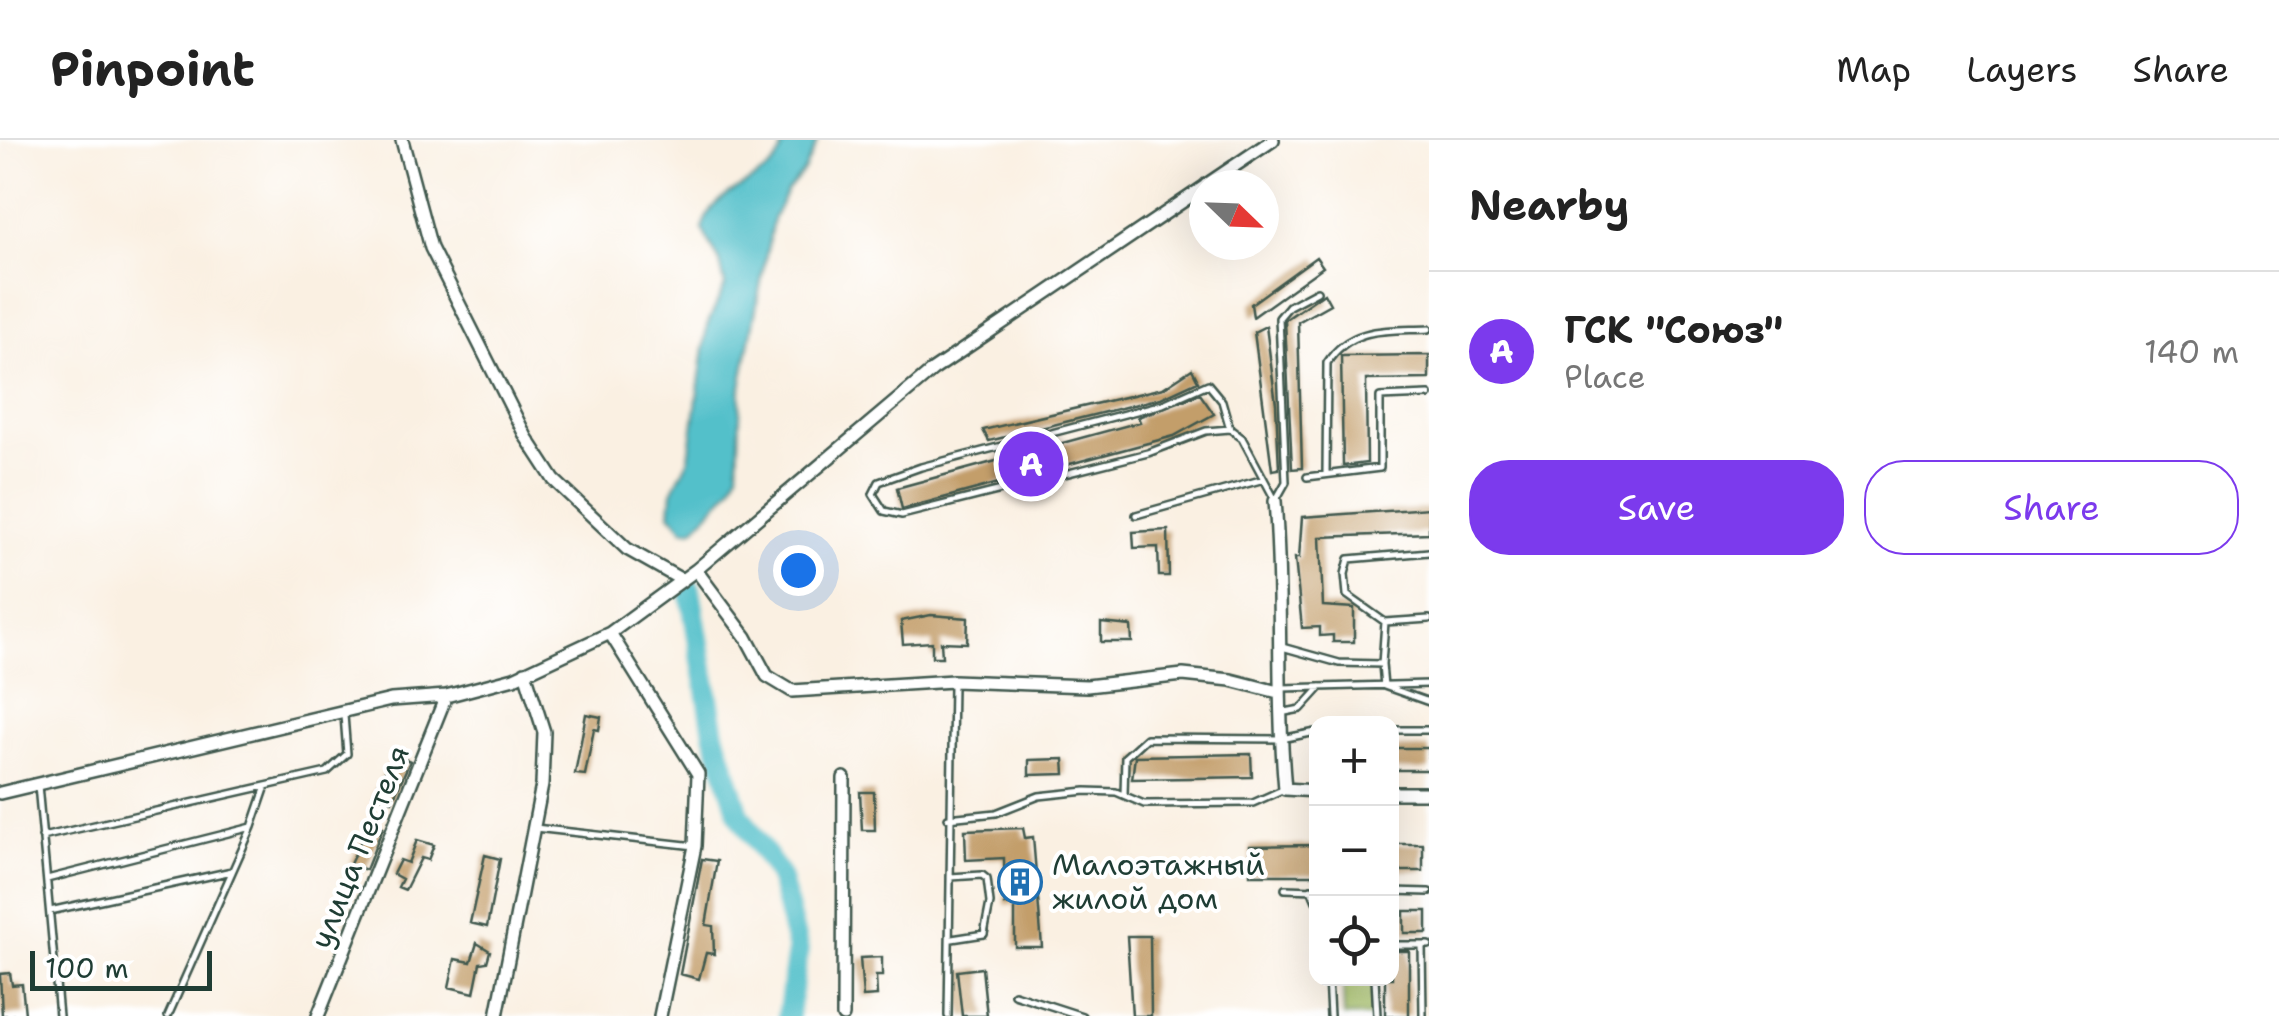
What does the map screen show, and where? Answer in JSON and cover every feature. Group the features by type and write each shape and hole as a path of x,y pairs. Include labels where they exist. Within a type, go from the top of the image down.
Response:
{"street":[{"path":"402,140 432,248 526,437 554,480 627,549 682,580"},
{"path":"1229,170 1274,140"},
{"path":"0,793 391,700 446,696 525,672 610,633 696,570 933,370 1189,197"},
{"path":"1275,501 1281,576 1278,690 1285,788 1309,790"},
{"path":"696,570 777,685 792,691 953,681 1086,686 1184,675 1278,690"},
{"path":"610,633 698,774 695,846 660,1016"},
{"path":"497,1016 535,828 544,732 525,672"},
{"name":"улица Пестеля","path":"318,1016 446,696"},
{"path":"843,1016 844,778"},
{"path":"1399,793 1429,794"}],"lane":[{"path":"1275,501 1286,482 1279,318 1289,306 1318,292"},
{"path":"1326,474 1327,363 1333,354 1361,332 1429,329"},
{"path":"1230,429 1206,431 1148,453 902,514 884,511 873,494 879,482 921,467 1163,404 1208,384 1222,401 1230,429 1242,438 1275,501"},
{"path":"1308,477 1380,468 1380,397 1429,395"},
{"path":"1136,515 1264,479"},
{"path":"1429,552 1350,559 1345,574 1348,595 1385,622 1429,620"},
{"path":"1384,686 1385,622"},
{"path":"1280,646 1338,663 1382,664"},
{"path":"948,1016 953,681"},
{"path":"1278,690 1429,684"},
{"path":"1384,686 1429,702"},
{"path":"1279,713 1302,709 1321,687"},
{"path":"42,837 266,786 340,765 349,745 344,712"},
{"path":"1399,730 1429,730"},
{"path":"1124,796 1125,757 1146,738 1280,739 1309,733"},
{"path":"38,785 59,1016"},
{"path":"168,1016 252,827 266,786"},
{"path":"948,818 996,813 1038,796 1107,790 1144,804 1253,803 1285,788"},
{"path":"46,879 252,827"},
{"path":"535,828 695,846"},
{"path":"49,912 232,871"},
{"path":"948,877 982,875 990,903 984,934 952,939"},
{"path":"1286,889 1309,890"},
{"path":"1399,891 1429,892"},
{"path":"1399,946 1425,945 1423,1016"},
{"path":"1328,986 1330,1016"},
{"path":"1375,986 1377,1016"},
{"path":"1014,994 1082,1016"}],"green space":[{"path":"1343,986 1373,986 1373,1016 1344,1016"}],"water":[{"path":"783,140 818,140 804,171 787,191 773,219 741,387 738,473 731,488 694,529 684,530 670,513 672,492 689,458 707,325 725,286 720,262 702,229 720,201 772,166"}],"building":[{"path":"1316,257 1323,267 1253,317 1251,304"},
{"path":"1324,293 1330,304 1298,322 1302,468 1292,469 1285,320"},
{"path":"1266,326 1279,469 1272,470 1254,332"},
{"path":"1429,355 1429,379 1366,380 1367,463 1343,466 1341,356"},
{"path":"1192,369 1198,381 1161,398 989,441 983,430 1163,388"},
{"path":"1200,394 1214,414 1174,436 902,509 897,488 1140,422 1138,417"},
{"path":"1429,508 1429,533 1320,537 1323,606 1354,608 1354,642 1333,642 1333,635 1320,636 1320,627 1302,628 1295,558 1299,558 1302,517"},
{"path":"1168,530 1169,576 1159,576 1158,547 1134,548 1133,532"},
{"path":"931,615 968,618 967,643 941,642 942,657 932,657 932,642 903,644 901,621"},
{"path":"1101,623 1131,626 1132,642 1101,642"},
{"path":"586,714 601,717 599,730 594,729 585,775 575,774"},
{"path":"1399,748 1429,748 1429,770 1399,770"},
{"path":"394,754 410,761 392,801 373,794"},
{"path":"1251,754 1252,777 1132,779 1135,756"},
{"path":"1064,759 1065,774 1029,775 1029,760"},
{"path":"860,792 874,792 875,830 862,830"},
{"path":"370,822 383,827 366,870 350,864"},
{"name":"Малоэтажный жилой дом","path":"1023,828 1025,838 1033,837 1042,947 1015,947 1015,904 1005,905 1004,858 966,860 965,830"},
{"path":"417,840 434,845 428,860 421,858 405,890 398,887 402,879 393,874 400,860 408,863"},
{"path":"1399,844 1423,844 1423,871 1399,871"},
{"path":"1309,845 1309,875 1250,875 1250,846"},
{"path":"485,855 500,859 487,927 470,923"},
{"path":"702,859 717,861 706,925 713,926 714,954 706,953 699,979 680,974"},
{"path":"1404,911 1427,911 1427,933 1404,933"},
{"path":"1127,936 1150,936 1151,1016 1132,1016"},
{"path":"477,943 490,951 487,962 480,963 474,993 449,987 455,959 471,962"},
{"path":"1399,951 1409,951 1409,1016 1385,1016 1385,986 1399,986"},
{"path":"882,957 882,976 876,976 877,996 863,997 860,958"},
{"path":"982,968 987,1016 962,1016 957,971"},
{"path":"10,973 12,985 22,984 25,1014 2,1016 0,974"}],"waterway":[{"path":"690,590 714,733 739,814 779,875 798,950 788,1016"}],"place":[{"name":"ГСК \"Союз\"","path":"1031,464"},
{"name":"Малоэтажный жилой дом","path":"1020,882"}]}
